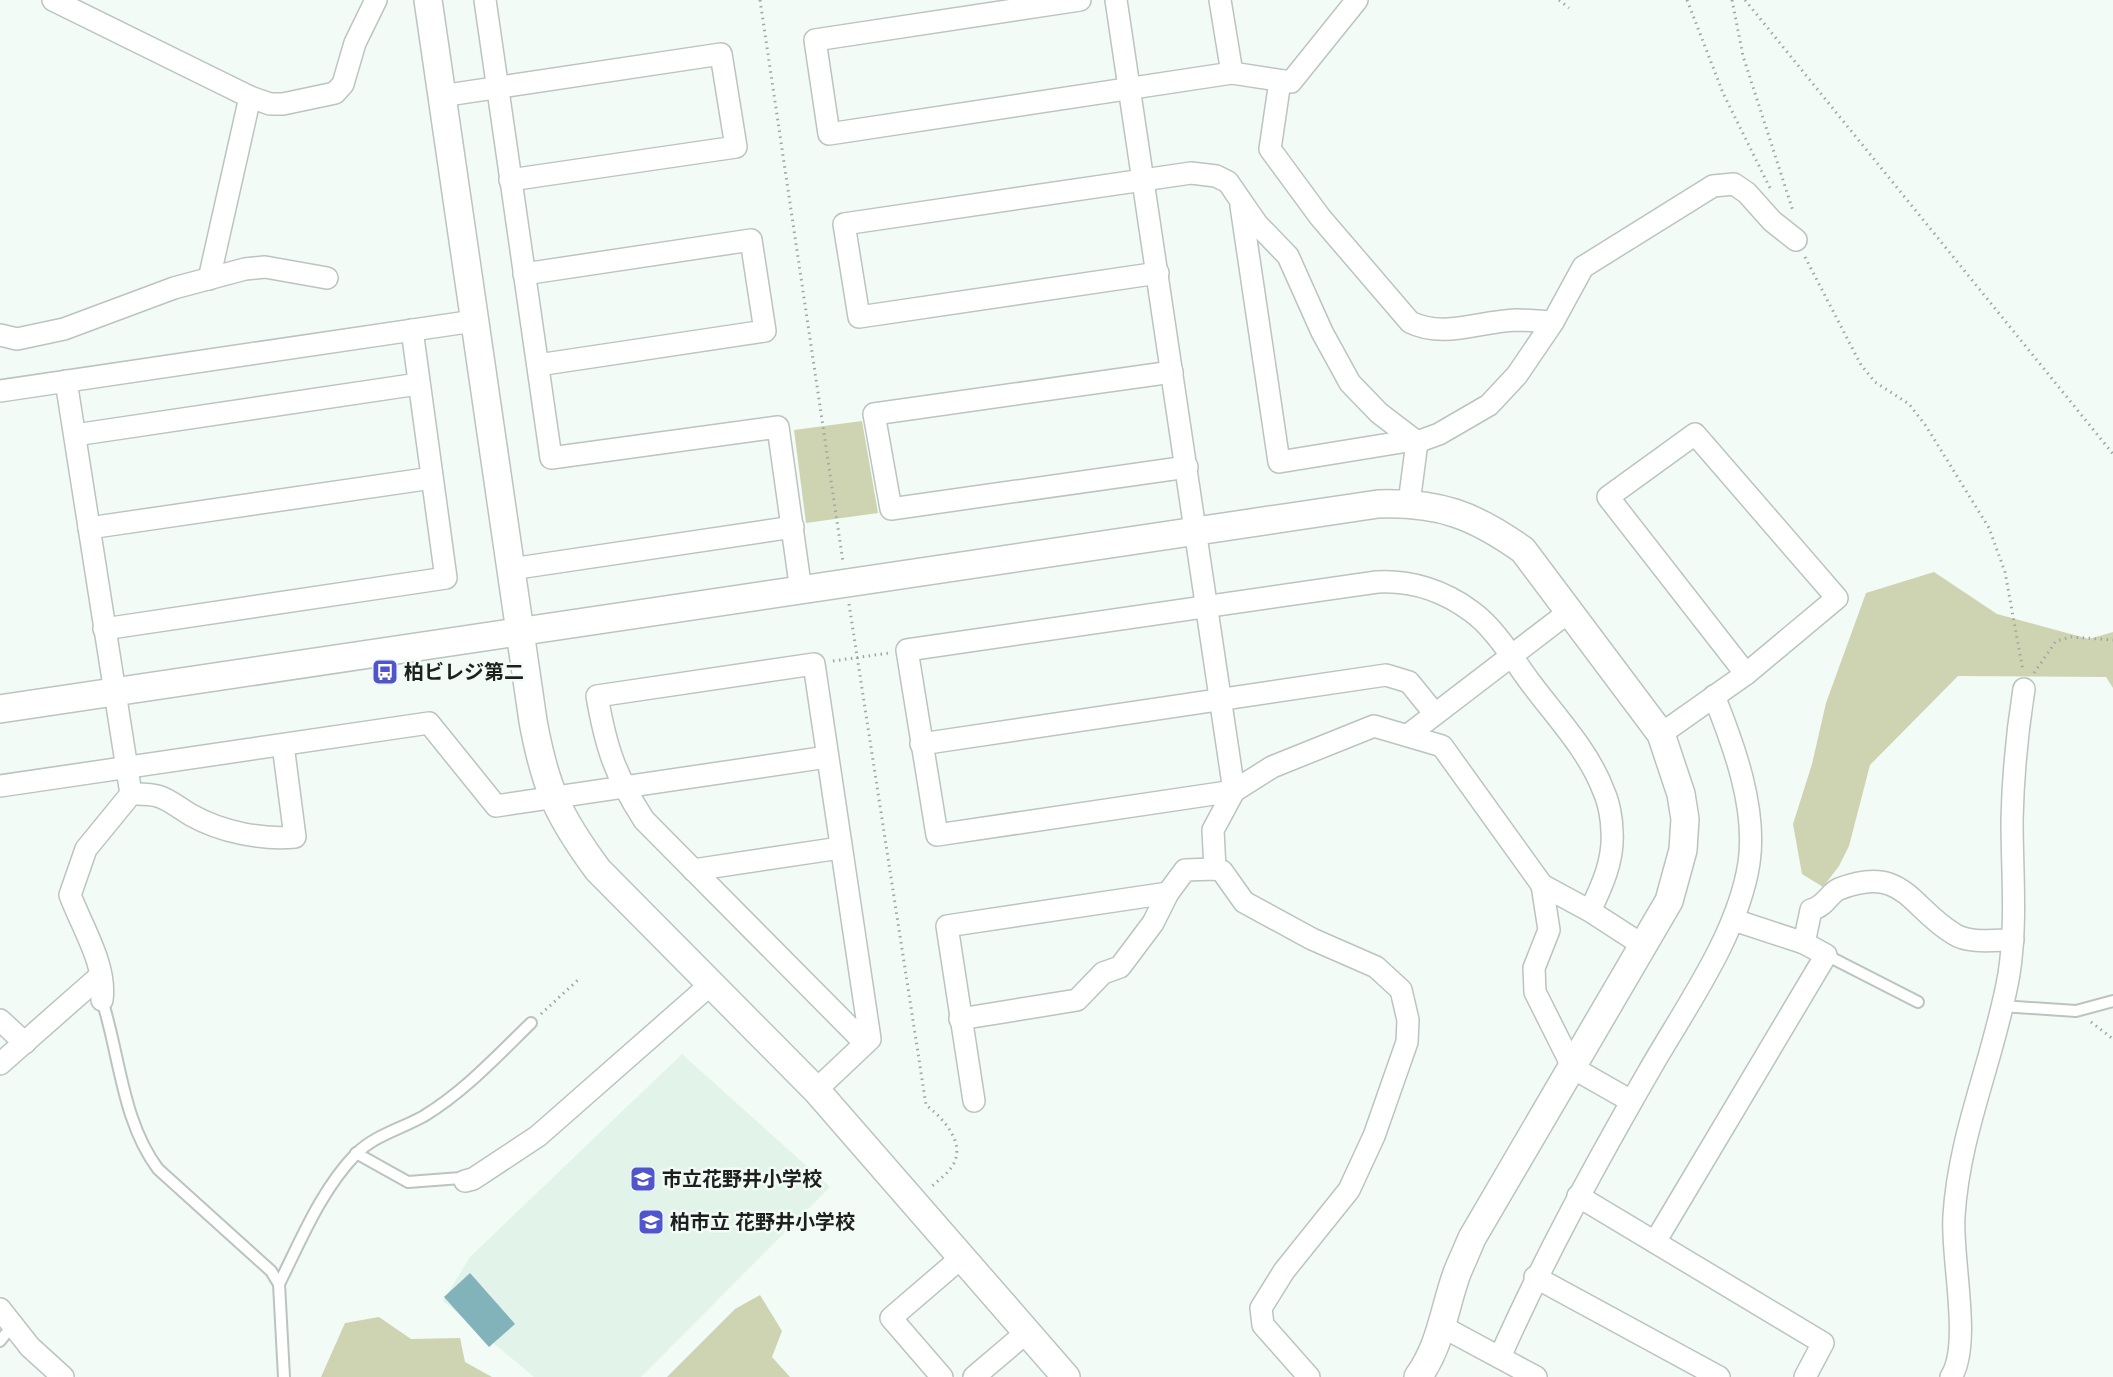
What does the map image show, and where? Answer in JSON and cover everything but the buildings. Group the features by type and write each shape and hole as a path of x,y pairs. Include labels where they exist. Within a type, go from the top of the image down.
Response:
{"street":[{"path":"53,0 250,97 270,104 283,104 335,93 343,84 355,43 376,0"},
{"path":"428,0 520,632 540,759 552,798 572,834 598,870 816,1090 1066,1377"},
{"path":"485,0 551,458 778,427 801,591"},
{"path":"1080,0 815,40 829,134 1232,74 1291,82 1357,0"},
{"path":"1116,0 1234,791 1213,831 1215,869"},
{"path":"1220,0 1232,74"},
{"path":"441,96 722,54 736,147 510,180"},
{"path":"1280,81 1270,149 1320,217 1410,322 1424,328 1448,329 1515,320 1553,322"},
{"path":"209,279 250,97"},
{"path":"1158,273 859,317 844,224 1191,173 1216,176 1228,182 1257,224 1288,256 1322,332 1350,383 1378,413 1416,441"},
{"path":"1240,199 1279,462 1416,441 1439,434 1489,405 1517,375 1553,322 1583,267 1713,186 1734,184 1747,193 1773,221 1796,240"},
{"path":"524,273 751,240 765,331 538,365"},
{"path":"0,335 17,339 64,329 174,288 265,267 327,278"},
{"path":"0,391 474,321"},
{"path":"104,629 446,578 412,330"},
{"path":"1172,372 874,414 891,509 1187,467"},
{"path":"66,381 131,794 86,849 70,895 90,943 104,988 102,1000"},
{"path":"75,435 418,384"},
{"path":"1661,734 1746,674 1837,598 1695,434 1608,497 1746,674"},
{"path":"1409,503 1416,441"},
{"path":"89,528 432,478"},
{"path":"0,709 1378,504 1409,503 1464,514 1494,530 1523,550 1661,734 1681,794 1685,819 1683,850 1669,901 1473,1238 1457,1274 1443,1327 1429,1362 1418,1377"},
{"path":"511,569 793,527"},
{"path":"1590,911 1605,880 1611,854 1612,833 1605,793 1589,761 1511,657 1474,614 1460,604 1414,584 1377,582 907,650 937,835 1234,791 1272,768 1374,726 1442,746 1542,885 1590,911 1644,946"},
{"path":"1408,735 1570,611"},
{"path":"816,1090 870,1039 813,663 597,696 605,743 624,788 644,820 865,1043"},
{"path":"921,744 1386,675 1409,682 1435,714"},
{"path":"1951,1377 1958,1366 1960,1320 1954,1217 1963,1143 2002,1006 2013,940 2013,770 2024,689"},
{"path":"1500,1357 1535,1277 1578,1196 1734,920 1749,862 1748,807 1734,746 1714,696"},
{"path":"0,786 429,723 496,806 827,758"},
{"path":"131,794 150,794 173,801 192,815 231,831 279,838 295,837 283,745"},
{"path":"693,870 840,848"},
{"path":"960,1019 1077,1000 1103,973 1120,967 1153,923 1168,893 1185,870 1215,869 1222,871 1244,902 1312,939 1376,967 1401,990 1408,1020 1402,1058 1374,1136 1349,1190 1284,1271 1261,1308 1263,1325 1309,1377"},
{"path":"1804,943 1811,910 1822,907 1837,889 1876,881 1893,883 1955,935 1977,940 2013,940"},
{"path":"1542,885 1549,930 1534,968 1535,992 1573,1068 1632,1101"},
{"path":"974,1101 946,926 1168,893"},
{"path":"1655,1242 1826,955 1804,943 1734,920"},
{"path":"0,1064 100,976"},
{"path":"465,1181 473,1179 538,1136 597,1081 711,984"},
{"path":"0,1020 25,1043"},
{"path":"1578,1196 1823,1343 1805,1377"},
{"path":"942,1377 891,1318 962,1257"},
{"path":"1535,1277 1719,1377"},
{"path":"4,1325 63,1377"},
{"path":"1443,1327 1536,1377"},
{"path":"974,1377 1027,1332"}],"lane":[{"path":"1826,955 1918,1002"},
{"path":"102,1000 112,1031 128,1108 147,1154 158,1169 271,1271 279,1284 284,1377"},
{"path":"2002,1006 2076,1011 2113,1001"},
{"path":"279,1284 328,1190 356,1153 381,1136 423,1117 463,1089 520,1040 531,1023"},
{"path":"356,1153 408,1182 461,1178 465,1181"}],"path":[{"path":"760,0 926,1105 941,1116 956,1140 956,1155 951,1168 914,1202"},
{"path":"1559,0 1569,8"},
{"path":"1687,0 1723,93 1773,195"},
{"path":"1732,0 1743,57 1793,210 1796,240 1861,365 1875,382 1909,404 1926,426 1989,528 2005,572 2022,657"},
{"path":"1745,0 2113,453"},
{"path":"2024,689 2056,641 2071,637 2113,640"},
{"path":"813,663 907,650"},
{"path":"531,1023 579,979"},
{"path":"2076,1011 2113,1039"}],"shaded area":[{"name":"柏市立 花野井小学校","path":"682,1054 830,1187 641,1377 534,1377 443,1301 470,1257"}],"green space":[{"path":"862,421 878,513 806,523 794,430"},
{"path":"1934,572 1997,614 2089,639 2113,632 2113,688 2106,677 1958,676 1870,765 1849,846 1839,866 1823,887 1802,874 1793,824 1812,764 1826,703 1866,593"},
{"path":"760,1295 782,1331 772,1357 790,1377 667,1377 735,1309"},
{"path":"379,1317 411,1339 460,1338 465,1362 492,1377 321,1377 345,1323"}],"water":[{"path":"470,1273 515,1324 489,1347 444,1297"}],"place":[{"name":"柏ビレジ第二","path":"385,672"},
{"name":"市立花野井小学校","path":"643,1179"},
{"name":"柏市立 花野井小学校","path":"651,1222"}]}
